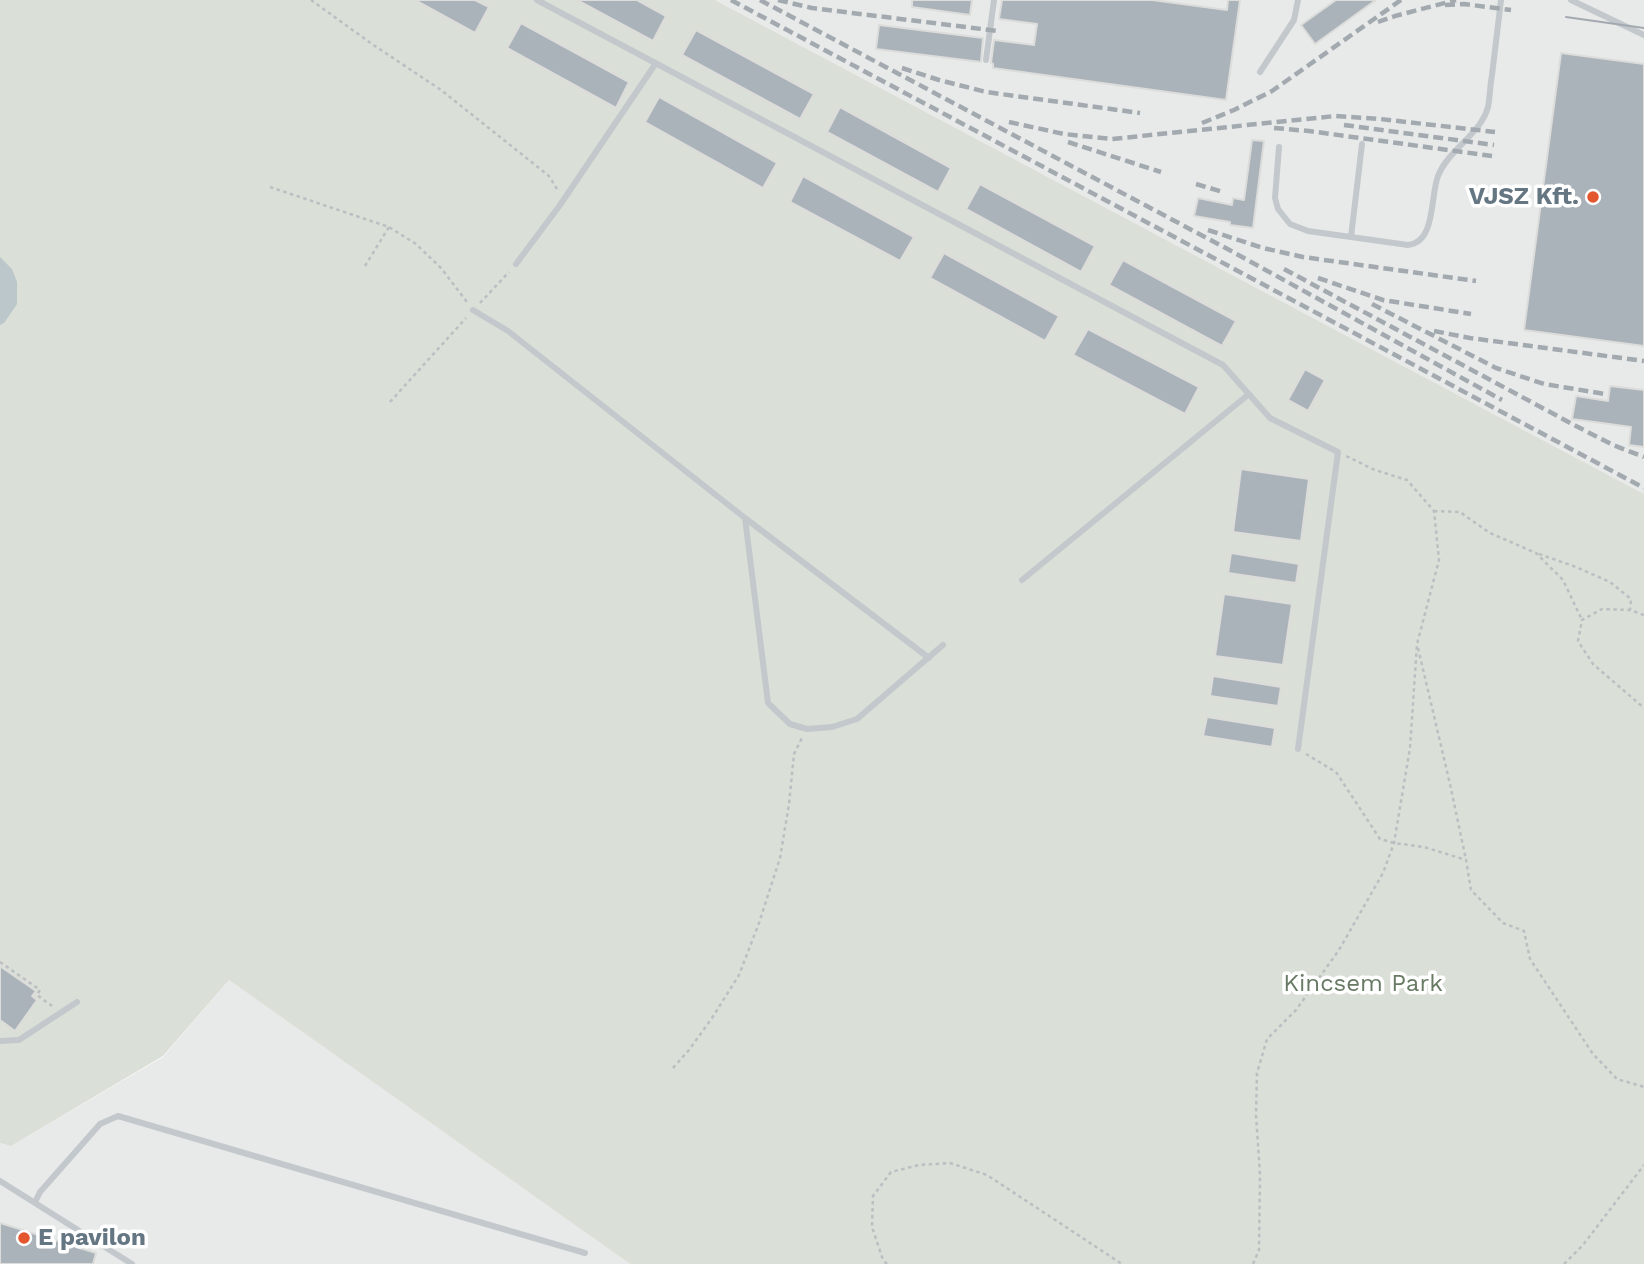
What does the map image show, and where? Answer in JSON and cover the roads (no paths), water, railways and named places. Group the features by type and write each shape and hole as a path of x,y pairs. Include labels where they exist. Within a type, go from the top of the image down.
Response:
{"lane":[{"path":"537,0 1223,365 1270,418 1338,452 1298,749"},
{"path":"986,60 994,0"},
{"path":"1260,72 1294,20 1298,0"},
{"path":"1279,147 1275,198 1281,214 1290,224 1302,229 1351,237 1408,245 1417,243 1428,228 1434,187 1441,168 1479,123 1488,107 1501,0"},
{"path":"1572,0 1644,34"},
{"path":"516,264 564,200 656,63"},
{"path":"1351,237 1362,145"},
{"path":"473,310 508,331 745,518 929,657"},
{"path":"1022,580 1249,394"},
{"path":"745,518 768,703 790,724 807,729 832,727 857,719 943,645"},
{"path":"0,1041 19,1040 77,1002"},
{"path":"35,1202 40,1192 100,1124 118,1116 585,1253"},
{"path":"0,1181 129,1263"}],"tram line":[{"path":"1566,17 1644,28"}],"railway":[{"path":"731,0 1644,488"},
{"path":"760,0 1233,252 1502,400"},
{"path":"778,0 812,8 998,31"},
{"path":"1202,123 1272,91 1401,0"},
{"path":"1378,22 1456,0"},
{"path":"1445,5 1464,4 1511,10"},
{"path":"902,68 986,92 1140,113"},
{"path":"1009,122 1064,134 1112,139 1335,116 1495,132"},
{"path":"1344,125 1494,145"},
{"path":"1274,128 1492,156"},
{"path":"1068,142 1161,172"},
{"path":"1196,184 1223,192"},
{"path":"1208,230 1263,248 1303,257 1476,281"},
{"path":"1284,269 1576,426 1644,457"},
{"path":"1318,278 1383,300 1471,314"},
{"path":"1372,304 1496,368 1544,384 1605,394"},
{"path":"1434,331 1644,361"}],"place":[{"name":"VJSZ Kft.","path":"1593,197"},
{"name":"E pavilon","path":"24,1238"}],"park label":[{"name":"Kincsem Park","path":"1363,984"}]}
